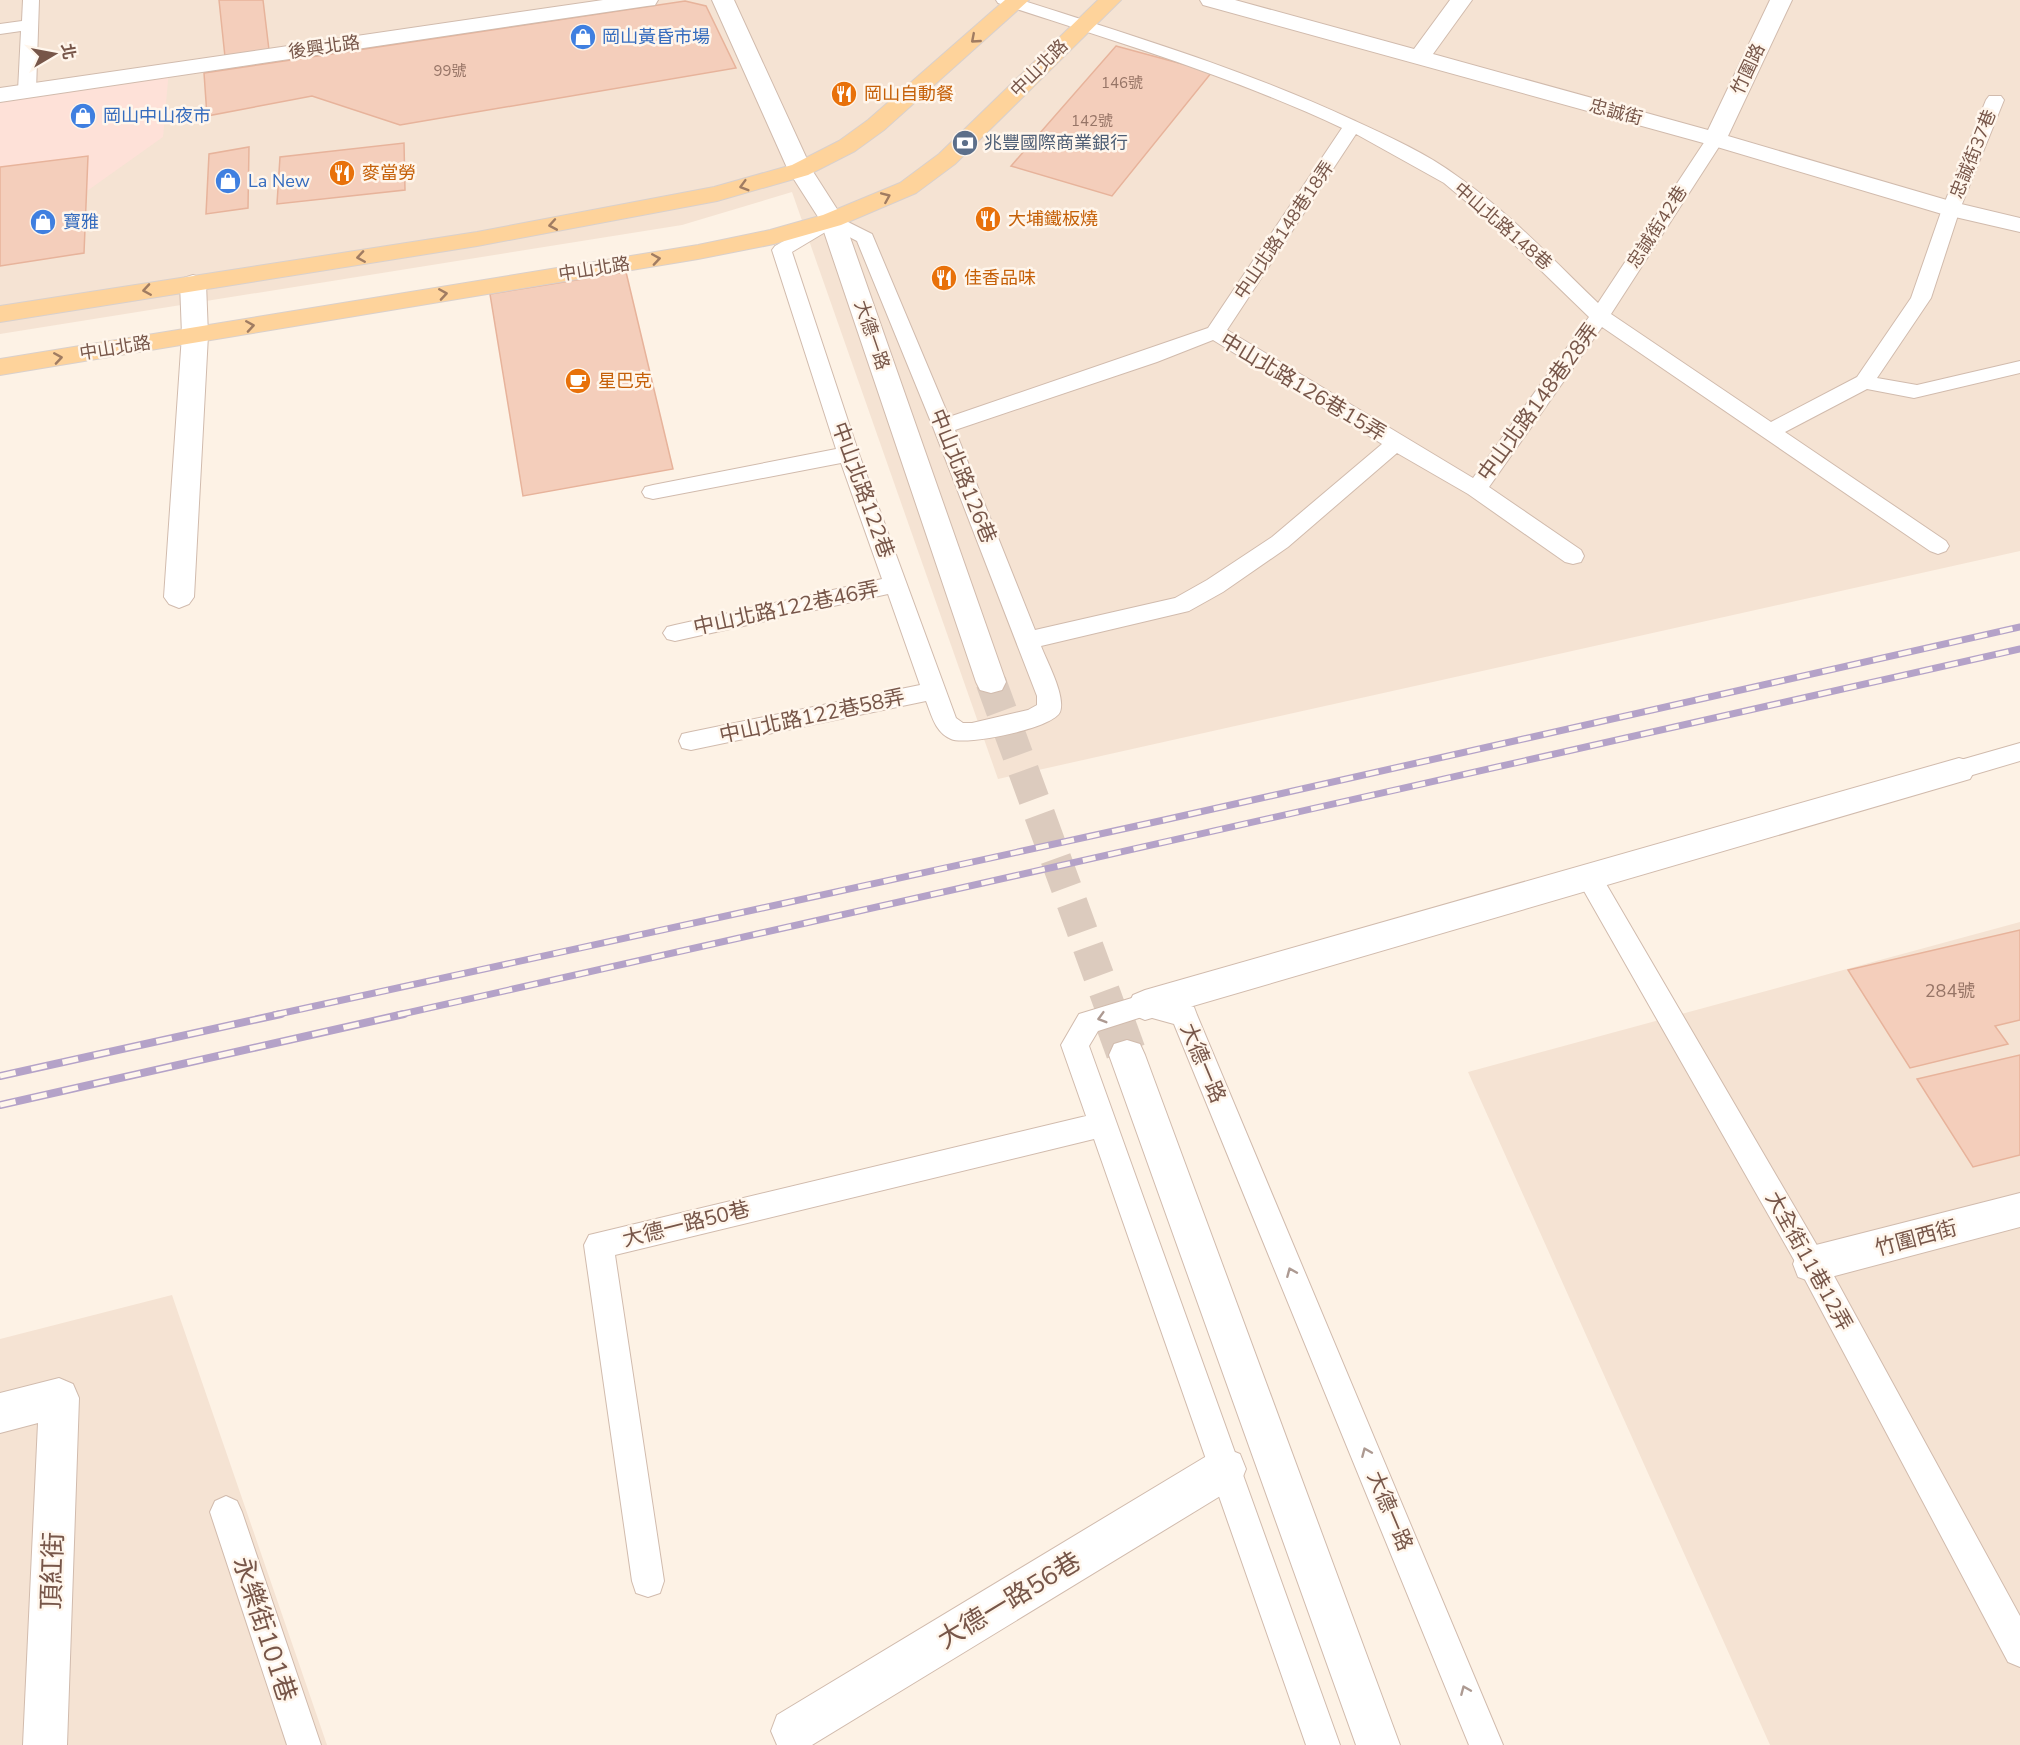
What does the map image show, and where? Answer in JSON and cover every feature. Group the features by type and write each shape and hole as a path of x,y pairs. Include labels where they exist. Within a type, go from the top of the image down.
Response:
{"main road":[{"name":"中山北路","path":"0,367 698,252 774,237 832,220 908,188 947,159 1110,0"},
{"path":"0,314 477,239 717,194 800,170 847,146 876,125 1012,1"}],"street":[{"name":"後興北路","path":"0,95 647,0"},
{"name":"大德一路","path":"723,0 800,170 832,220 991,682"},
{"name":"忠誠街","path":"1211,0 1715,139 1951,209 2020,225"},
{"path":"1420,57 1461,0"},
{"name":"竹圍路","path":"1715,139 1781,0"},
{"path":"179,597 195,335 193,283"},
{"path":"1145,1005 1959,770"},
{"path":"1127,1055 1378,1745"},
{"name":"竹圍西街","path":"1812,1264 2020,1210"},
{"name":"頂紅街","path":"0,1413 59,1398 45,1745"},
{"name":"大德一路56巷","path":"793,1731 1225,1469"}],"lane":[{"path":"27,91 31,0"},
{"name":"中山北路148巷","path":"1012,1 1217,69 1306,104 1383,140 1450,179 1501,221 1600,316 1938,546"},
{"path":"0,29 30,25"},
{"name":"忠誠街37巷","path":"1864,382 1920,298 1951,209 1995,100"},
{"name":"中山北路148巷18弄","path":"1215,333 1352,126"},
{"name":"忠誠街42巷","path":"1600,316 1715,139"},
{"name":"中山北路126巷","path":"832,220 865,238 1029,640 1049,696 1049,710 1034,718 1007,724"},
{"name":"中山北路122巷","path":"832,220 782,250 848,454 946,723 958,732 972,732 1007,724"},
{"name":"中山北路148巷28弄","path":"1476,489 1600,316"},
{"name":"中山北路126巷15弄","path":"943,427 1215,333 1227,338 1396,443 1476,489 1573,556"},
{"path":"1771,431 1864,382 1919,389 2020,367"},
{"path":"1029,640 1181,605 1215,586 1280,542 1396,443"},
{"path":"653,492 848,454"},
{"name":"中山北路122巷46弄","path":"675,633 897,584"},
{"name":"中山北路122巷58弄","path":"691,741 933,691"},
{"path":"1959,770 2020,752"},
{"name":"大全街11巷12弄","path":"1589,877 1812,1264 2020,1650"},
{"path":"1145,1005 1089,1022 1075,1045 1323,1745"},
{"name":"大德一路","path":"1145,1005 1184,1015 1486,1745"},
{"name":"大德一路50巷","path":"648,1581 598,1245 1103,1124"},
{"name":"永樂街101巷","path":"226,1512 303,1745"}],"shaded area":[{"path":"0,0 2020,0 2020,551 998,779 792,192 682,225 0,334"},
{"name":"岡山中山夜市","path":"169,70 163,137 87,191 87,156 0,167 0,95"},
{"path":"2020,922 2020,1745 1770,1745 1468,1072"},
{"path":"172,1295 327,1745 0,1745 0,1339"}],"building":[{"path":"219,0 263,0 269,50 225,57"},
{"name":"岡山黃昏市場","path":"685,1 706,6 736,68 400,125 312,96 207,116 204,73"},
{"path":"1116,46 1212,72 1112,196 1011,166"},
{"name":"麥當勞","path":"404,143 405,190 277,204 280,157"},
{"name":"La New","path":"249,147 248,208 206,214 209,154"},
{"name":"寶雅","path":"88,156 84,253 0,266 0,167"},
{"name":"星巴克","path":"626,272 673,469 523,496 490,294"},
{"path":"2020,930 2020,1020 1995,1026 2008,1044 1910,1068 1848,970"},
{"path":"2020,1055 2020,1155 1973,1167 1917,1079"}],"tunnel":[{"path":"991,682 1113,1015"},
{"path":"1112,1014 1127,1055"}],"railway":[{"path":"274,1015 1164,820 2020,627"},
{"path":"398,1015 2020,649"},
{"path":"0,1076 281,1014"},
{"path":"0,1105 404,1014"}],"place":[{"name":"岡山黃昏市場","path":"583,37"},
{"name":"岡山自動餐","path":"844,94"},
{"name":"岡山中山夜市","path":"83,116"},
{"name":"兆豐國際商業銀行","path":"965,143"},
{"name":"麥當勞","path":"342,173"},
{"name":"La New","path":"228,181"},
{"name":"大埔鐵板燒","path":"988,219"},
{"name":"寶雅","path":"43,222"},
{"name":"佳香品味","path":"944,278"},
{"name":"星巴克","path":"578,381"}]}
